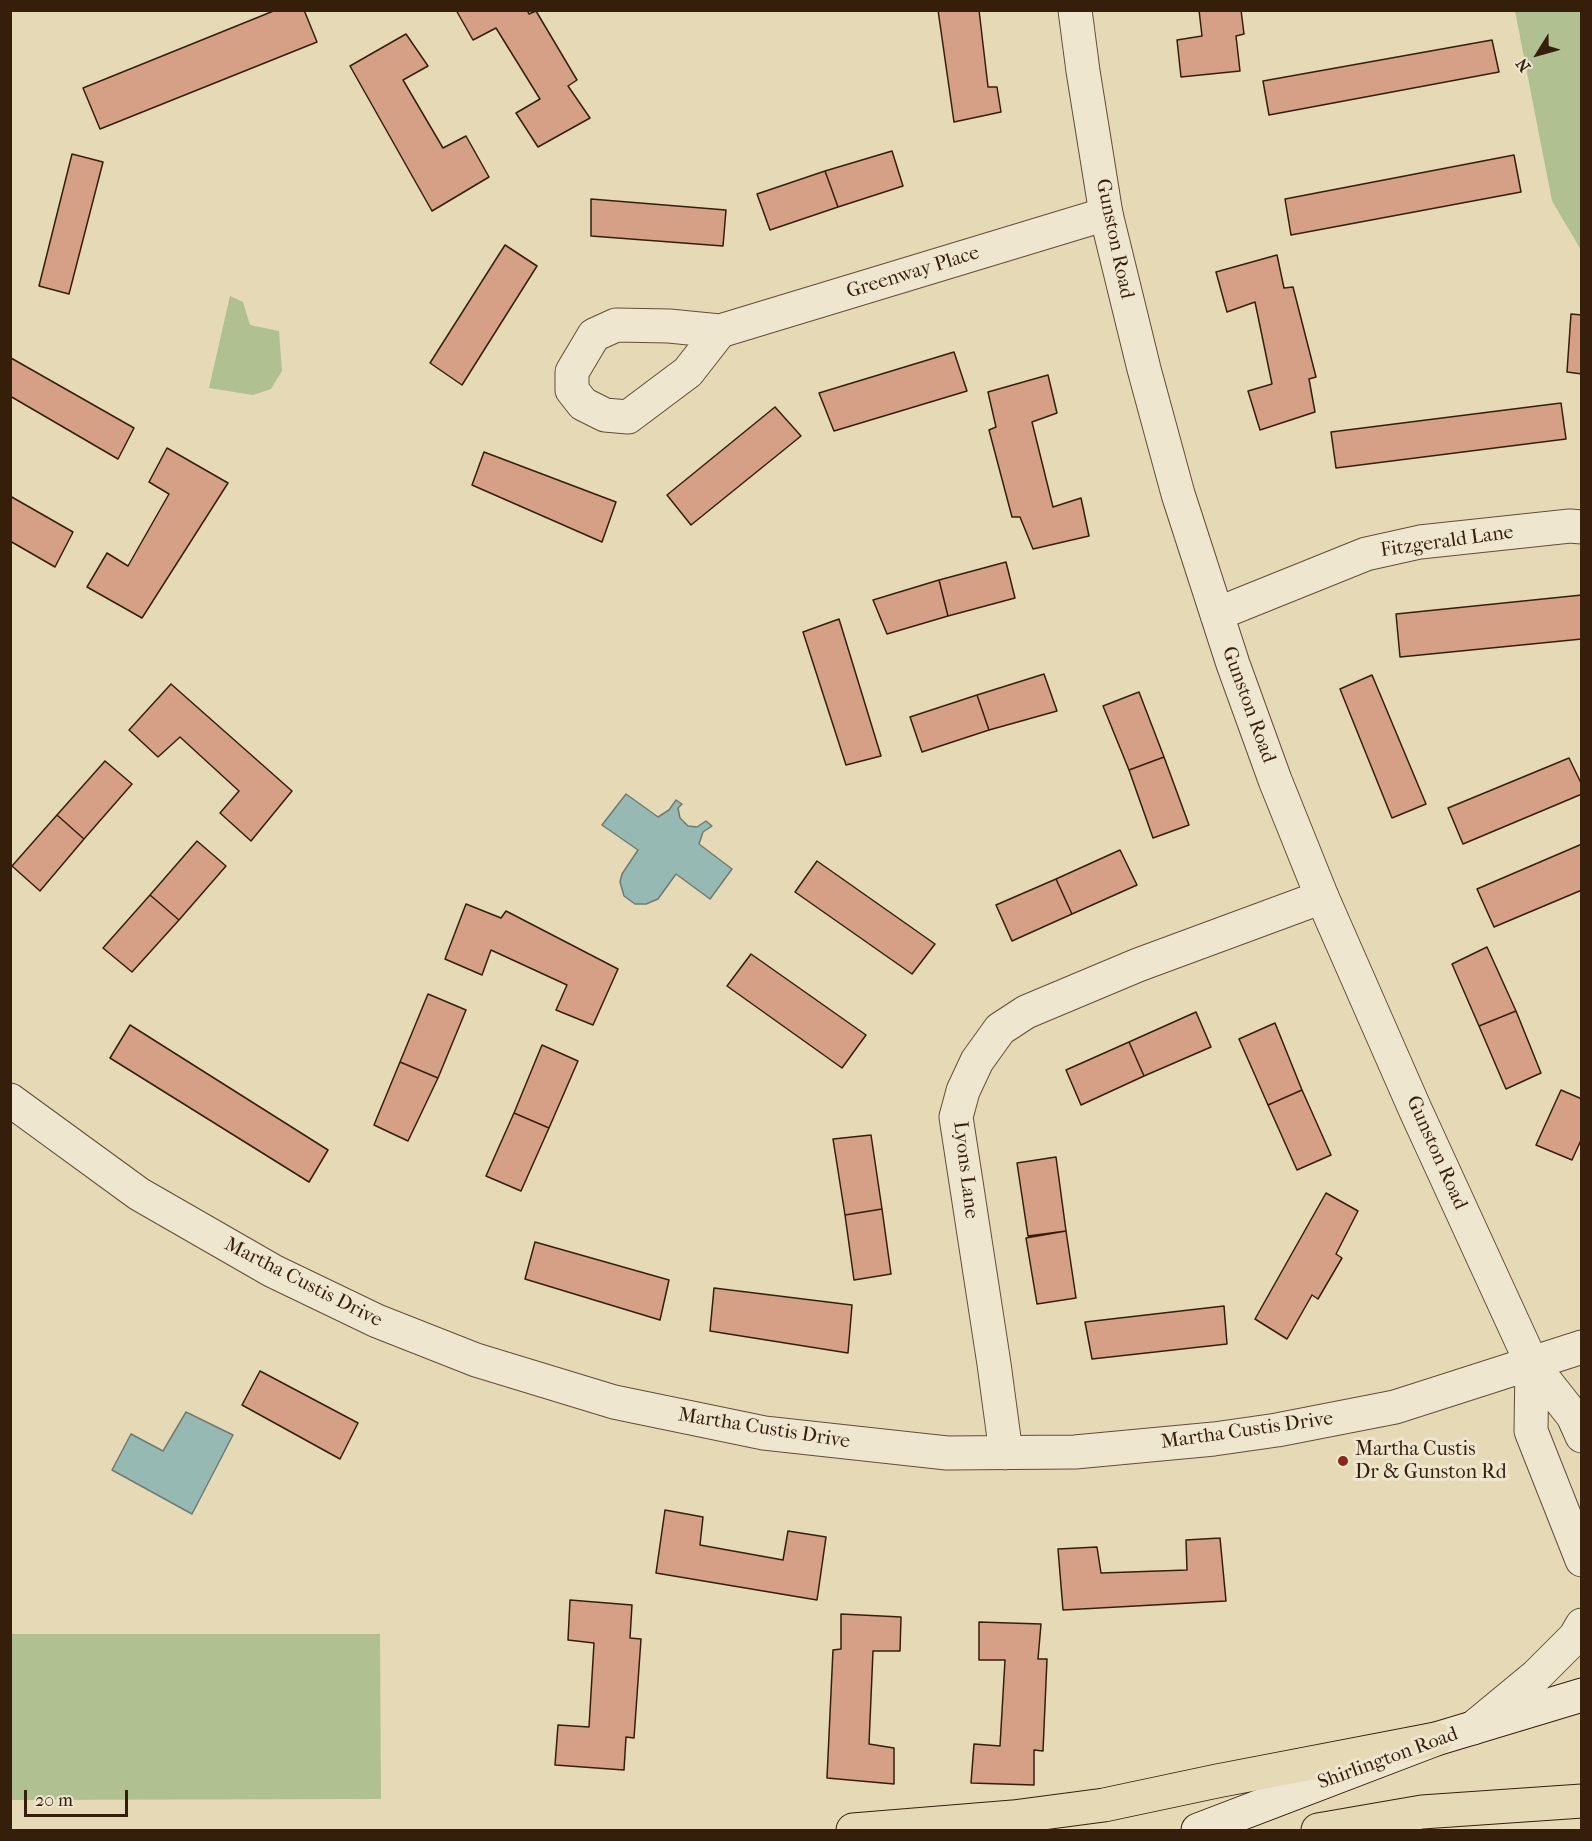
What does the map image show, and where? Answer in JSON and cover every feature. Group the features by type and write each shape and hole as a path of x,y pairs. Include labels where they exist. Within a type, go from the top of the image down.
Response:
{"highway":[{"path":"853,1830 1013,1817 1104,1805 1436,1739"},
{"path":"1318,1830 1422,1812 1581,1801"}],"street":[{"name":"Gunston Road","path":"1076,10 1083,71 1106,214 1144,369 1175,482 1233,664 1275,780 1322,897 1415,1109 1532,1364 1573,1416 1581,1436"},
{"name":"Greenway Place","path":"720,331 1106,214"},
{"name":"Fitzgerald Lane","path":"1217,614 1366,554 1420,542 1570,526 1581,527"},
{"name":"Lyons Lane","path":"1006,1453 956,1118 963,1091 977,1061 1000,1029 1026,1012 1138,965 1322,897"},
{"name":"Martha Custis Drive","path":"10,1100 139,1194 205,1233 332,1300 428,1343 614,1402 764,1433 947,1452 1006,1453 1075,1452 1214,1439 1277,1430 1395,1407 1581,1347"},
{"name":"Gunston Road","path":"1532,1364 1531,1431 1581,1560"},
{"path":"1471,1730 1536,1676 1575,1637 1581,1625"},
{"name":"Shirlington Road","path":"1198,1830 1436,1739 1581,1695"}],"green space":[{"path":"1515,11 1581,11 1581,250 1552,201"},
{"path":"230,296 243,302 250,325 279,331 282,371 271,389 253,395 209,388"},
{"path":"11,1634 380,1634 381,1799 11,1800"}],"water":[{"path":"626,794 658,817 669,810 676,800 682,804 678,808 680,818 688,826 697,827 706,821 712,826 703,832 699,844 732,869 710,899 676,874 658,899 646,904 635,904 624,896 620,882 622,874 638,850 602,825"},
{"path":"186,1412 233,1435 192,1514 112,1470 131,1434 163,1451"}],"building":[{"path":"276,10 304,10 317,42 100,129 83,88"},
{"path":"456,10 527,10 529,14 536,11 577,80 568,86 590,118 538,147 516,113 540,99 496,28 473,40"},
{"path":"938,10 979,10 988,87 997,87 1001,112 954,122"},
{"path":"1199,10 1241,10 1244,34 1236,36 1240,71 1181,77 1177,40 1202,36"},
{"path":"406,34 428,66 403,80 443,148 466,136 489,177 432,211 350,66"},
{"path":"1492,40 1499,72 1269,115 1263,81"},
{"path":"892,151 903,186 838,207 825,171"},
{"path":"72,154 103,162 69,294 39,286"},
{"path":"1514,155 1521,192 1291,235 1285,199"},
{"path":"825,171 838,207 770,230 757,194"},
{"path":"591,199 726,210 723,246 591,236"},
{"path":"505,245 537,266 462,385 430,363"},
{"path":"1277,255 1284,288 1293,287 1316,377 1309,379 1315,412 1260,430 1248,391 1272,384 1255,302 1227,312 1216,272"},
{"path":"1571,314 1582,315 1582,374 1567,372"},
{"path":"954,352 967,391 834,431 819,393"},
{"path":"11,358 134,428 118,459 10,396"},
{"path":"1048,375 1057,413 1032,422 1053,507 1081,498 1089,536 1033,549 1020,517 1012,517 989,430 996,427 988,392"},
{"path":"1561,403 1566,439 1336,468 1331,432"},
{"path":"775,407 801,436 691,525 667,495"},
{"path":"167,448 228,483 142,618 87,587 107,553 128,566 169,494 149,482"},
{"path":"484,452 616,502 602,542 472,485"},
{"path":"10,496 73,532 55,567 10,541"},
{"path":"1006,562 1015,598 948,616 939,580"},
{"path":"939,580 948,616 887,634 873,600"},
{"path":"1582,595 1582,639 1400,657 1396,614"},
{"path":"839,619 881,756 846,765 803,632"},
{"path":"1044,674 1057,711 989,730 977,695"},
{"path":"1372,675 1426,804 1392,818 1340,689"},
{"path":"171,684 292,791 251,841 220,813 239,791 180,737 158,757 129,730"},
{"path":"1139,692 1164,757 1129,770 1103,706"},
{"path":"977,695 989,730 922,752 910,717"},
{"path":"1164,757 1189,825 1153,838 1129,770"},
{"path":"1569,758 1582,785 1582,794 1463,844 1448,808"},
{"path":"105,761 132,784 84,839 57,815"},
{"path":"57,815 84,839 40,891 12,866"},
{"path":"197,841 226,866 179,920 150,895"},
{"path":"1582,844 1582,890 1494,927 1477,889"},
{"path":"1120,850 1137,885 1072,914 1056,879"},
{"path":"817,861 935,944 912,974 795,892"},
{"path":"1056,879 1072,914 1012,941 996,905"},
{"path":"150,895 179,920 132,972 103,948"},
{"path":"466,904 501,918 506,911 618,969 593,1025 556,1010 567,985 491,950 482,975 445,959"},
{"path":"1487,947 1516,1011 1479,1026 1452,964"},
{"path":"751,954 866,1035 842,1068 727,986"},
{"path":"428,994 466,1010 438,1078 400,1062"},
{"path":"1516,1011 1541,1073 1506,1089 1479,1026"},
{"path":"1196,1012 1211,1047 1144,1076 1129,1042"},
{"path":"1275,1023 1302,1090 1268,1105 1239,1039"},
{"path":"130,1025 328,1150 309,1182 110,1058"},
{"path":"1129,1042 1144,1076 1081,1105 1066,1070"},
{"path":"542,1045 578,1061 549,1128 514,1113"},
{"path":"400,1062 438,1078 408,1141 374,1125"},
{"path":"1302,1090 1331,1155 1297,1170 1268,1105"},
{"path":"1561,1090 1582,1099 1582,1138 1572,1160 1536,1145"},
{"path":"514,1113 549,1128 521,1191 486,1176"},
{"path":"871,1135 882,1209 845,1215 833,1139"},
{"path":"1056,1157 1066,1231 1028,1236 1017,1163"},
{"path":"1326,1193 1358,1211 1336,1254 1342,1258 1318,1299 1312,1295 1287,1339 1255,1319"},
{"path":"882,1209 891,1274 854,1280 845,1215"},
{"path":"1066,1231 1076,1298 1037,1304 1026,1238"},
{"path":"535,1242 669,1280 660,1320 525,1279"},
{"path":"714,1288 852,1305 848,1353 710,1331"},
{"path":"1224,1306 1227,1344 1092,1359 1085,1322"},
{"path":"260,1371 358,1423 340,1459 242,1405"},
{"path":"665,1510 703,1517 700,1545 783,1560 788,1531 826,1537 817,1600 656,1573"},
{"path":"1220,1538 1226,1601 1063,1610 1058,1549 1097,1547 1101,1573 1187,1570 1186,1540"},
{"path":"570,1600 632,1605 630,1638 641,1639 634,1738 626,1737 624,1770 555,1765 558,1725 589,1727 594,1643 568,1640"},
{"path":"841,1614 901,1617 900,1651 873,1651 869,1744 894,1748 894,1784 827,1778 833,1650 841,1649"},
{"path":"979,1622 1041,1624 1038,1659 1047,1659 1043,1751 1034,1750 1034,1785 971,1783 974,1744 1000,1746 1005,1660 979,1660"}],"place":[{"name":"Martha Custis Dr & Gunston Rd","path":"1343,1461"}]}
